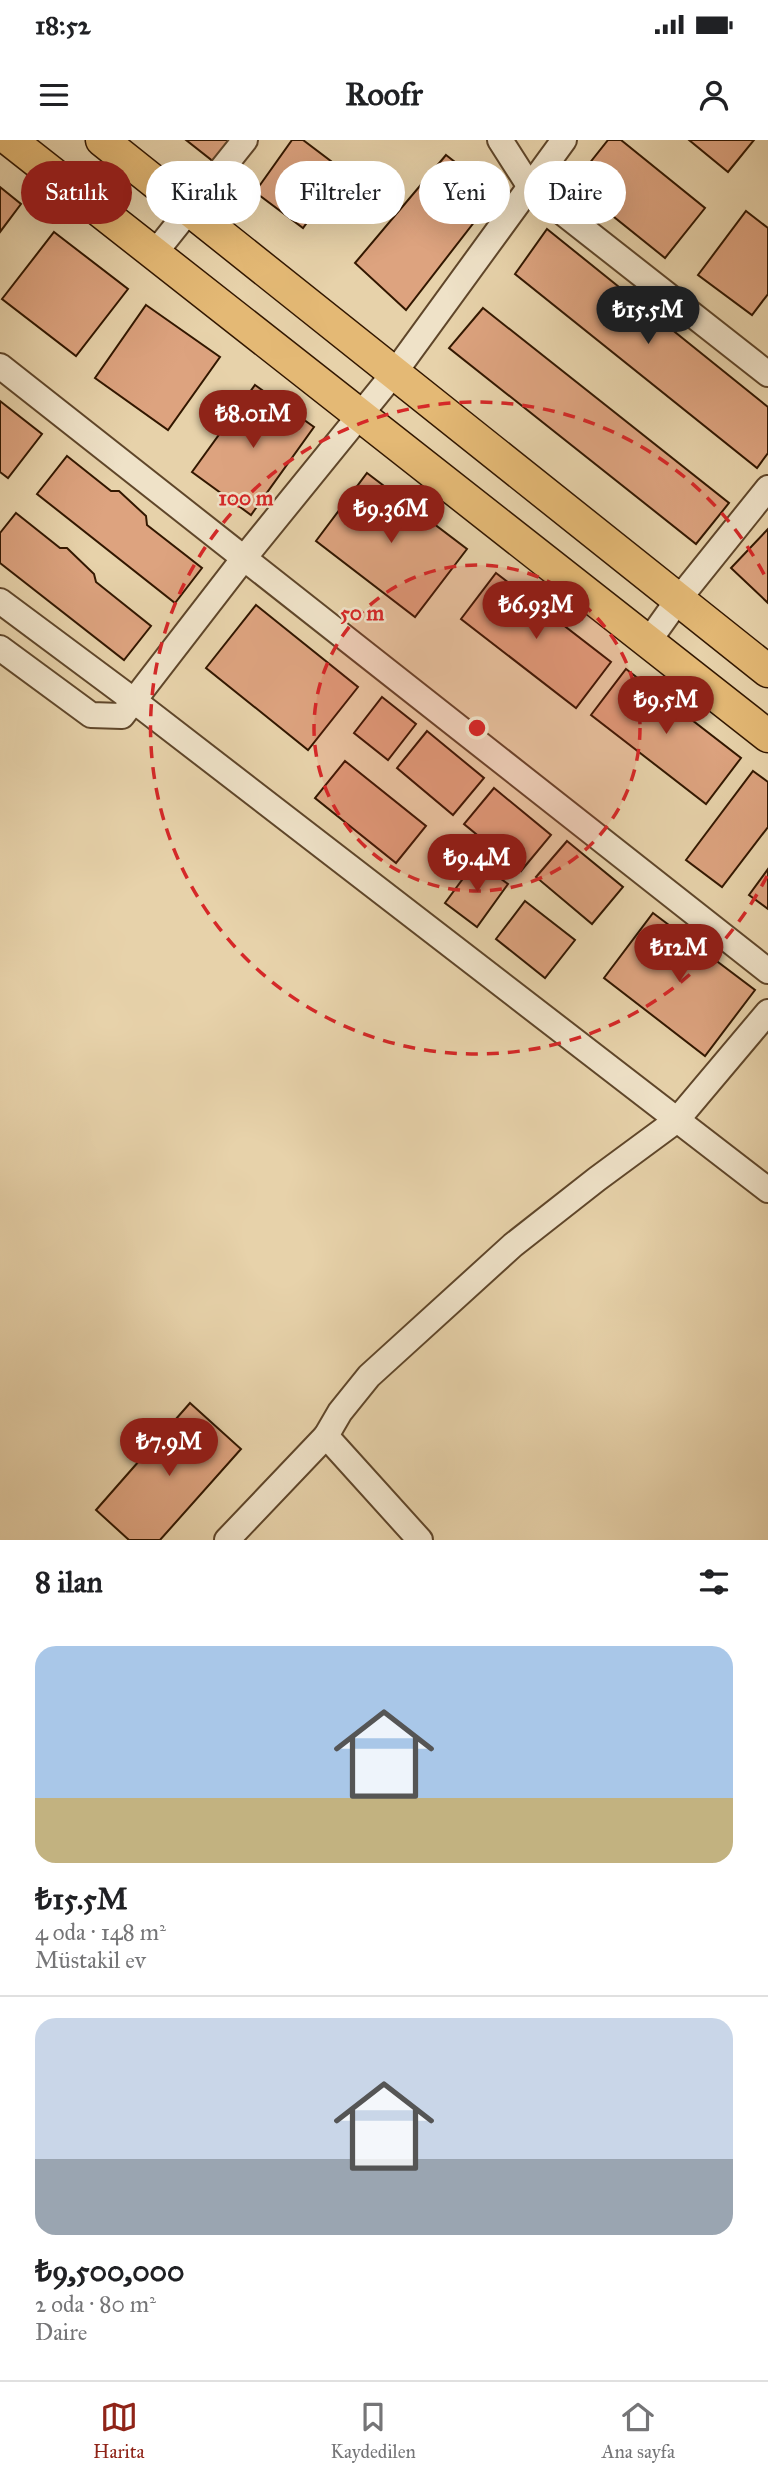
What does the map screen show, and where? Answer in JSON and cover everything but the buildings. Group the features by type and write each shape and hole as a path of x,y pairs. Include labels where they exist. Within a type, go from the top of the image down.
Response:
{"main road":[{"path":"10,140 768,736"},
{"path":"102,140 146,175"},
{"path":"208,224 768,671"}],"street":[{"path":"228,161 245,140"},
{"path":"500,140 524,178"},
{"path":"549,161 564,140"},
{"path":"0,648 91,715 122,716 244,558 395,372 524,195"},
{"path":"154,254 179,224"},
{"path":"577,224 768,374"},
{"path":"0,366 768,971"},
{"path":"649,642 678,600 768,488"},
{"path":"0,601 133,700 768,1190"},
{"path":"227,1540 326,1436 340,1412 369,1376 513,1245 677,1120 768,1012"},
{"path":"326,1436 420,1540"}]}
